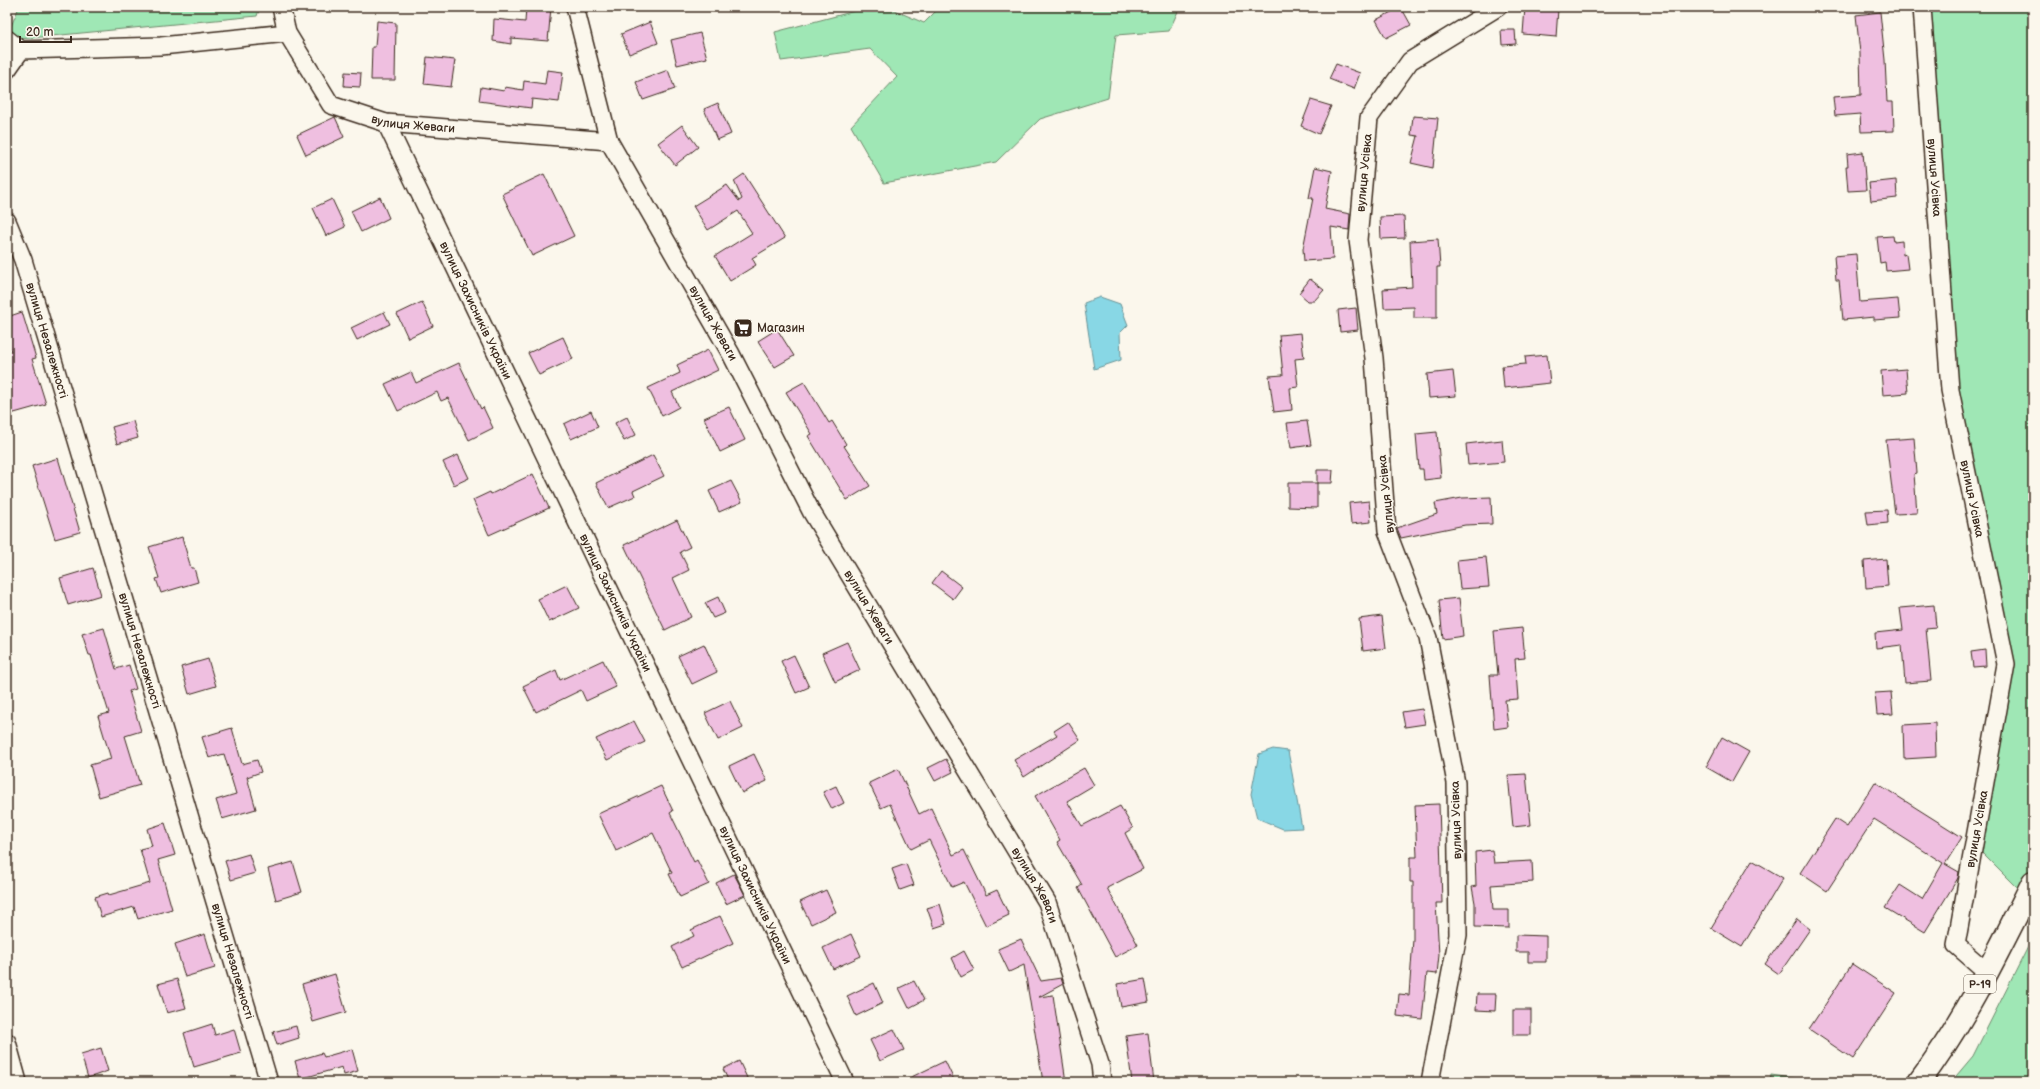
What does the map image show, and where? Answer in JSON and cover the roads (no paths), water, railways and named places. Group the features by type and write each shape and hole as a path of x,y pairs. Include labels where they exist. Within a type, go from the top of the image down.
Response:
{"main road":[{"name":"Р-19","path":"1919,1082 1934,1062 1987,972 2033,882"}],"street":[{"name":"вулиця Жеваги","path":"281,7 287,33 331,106 386,123 609,141"},
{"name":"вулиця Жеваги","path":"575,7 609,141 731,354 811,510 1047,902 1100,1064 1102,1082"},
{"name":"вулиця Усівка","path":"1430,1082 1458,935 1456,784 1428,638 1387,531 1374,358 1358,240 1369,118 1410,61 1498,7"},
{"name":"вулиця Усівка","path":"1922,7 1950,390 2006,664 1956,945 1987,972"},
{"path":"7,39 21,50 161,46 287,33"},
{"path":"7,70 21,50"},
{"name":"вулиця Захисників України","path":"386,123 845,1082"},
{"name":"вулиця Незалежності","path":"7,221 23,260 269,1082"},
{"path":"7,1042 18,1082"}],"water":[{"path":"1100,297 1120,304 1128,325 1120,333 1121,360 1094,369 1084,303"},
{"path":"1273,749 1288,751 1302,828 1283,829 1257,818 1251,794 1259,754"}],"place":[{"name":"Магазин","path":"743,328"}]}
